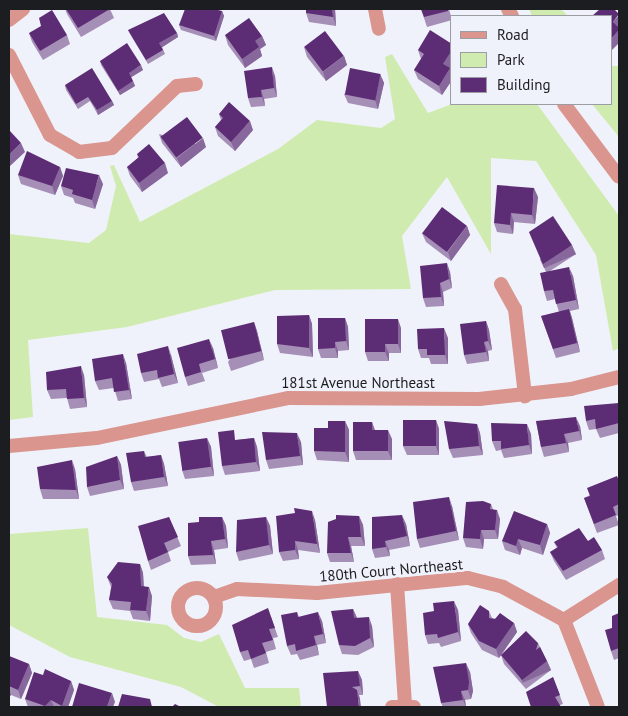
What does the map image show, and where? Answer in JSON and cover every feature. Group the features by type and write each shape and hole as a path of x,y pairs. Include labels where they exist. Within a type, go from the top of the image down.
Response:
{"street":[{"path":"9,20 23,9"},
{"path":"375,9 379,29"},
{"path":"9,55 50,135 62,146 79,152 112,148 177,86 196,84"},
{"path":"565,105 619,177"},
{"path":"501,284 515,309 525,396"},
{"name":"181st Avenue Northeast","path":"9,446 97,438 289,398 525,396 619,377"},
{"name":"180th Court Northeast","path":"214,597 237,589 317,593 468,578 503,587 564,620"},
{"path":"397,584 404,706"},
{"path":"598,707 564,620 619,585"}],"green space":[{"path":"529,9 561,9 567,15 532,15"},
{"path":"392,54 428,113 450,105 538,105 619,216 619,348 613,351 596,255 536,161 491,158 491,254 447,177 402,236 411,289 275,290 127,327 28,340 33,417 9,420 9,234 89,243 106,230 116,186 110,166 114,165 140,222 278,149 317,120 381,128 395,119 385,57"},
{"path":"613,66 619,66 619,137 593,105 613,105"},
{"path":"88,528 97,617 167,625 184,638 201,642 219,634 245,688 299,688 301,707 219,707 181,687 70,657 9,625 9,534"}],"building":[{"path":"66,9 110,9 78,28"},
{"path":"185,9 214,9 222,11 214,36 179,25"},
{"path":"306,9 332,9 333,17 306,13"},
{"path":"421,9 448,9 448,11 424,17"},
{"path":"600,9 614,9 619,14 613,22 613,15 593,15"},
{"path":"52,10 67,35 40,51 29,33 41,26 39,18"},
{"path":"164,13 177,33 159,43 163,50 146,60 128,30"},
{"path":"249,18 262,36 255,41 259,47 242,59 225,35"},
{"path":"613,22 619,28 613,37"},
{"path":"430,30 450,43 450,53 443,64 450,68 439,86 414,70 424,54 418,50"},
{"path":"325,31 344,56 323,71 304,47"},
{"path":"127,43 141,65 129,73 133,81 118,91 100,61"},
{"path":"272,67 274,88 261,90 262,97 248,98 244,71"},
{"path":"92,68 112,101 97,110 88,97 76,104 65,85"},
{"path":"350,68 380,74 375,100 345,95"},
{"path":"229,102 250,121 231,142 215,127 223,118 219,114"},
{"path":"187,117 203,138 176,158 161,137"},
{"path":"9,132 21,143 9,155"},
{"path":"149,144 165,163 139,183 127,167 139,157 137,154"},
{"path":"27,151 60,167 52,186 18,175"},
{"path":"66,168 99,175 92,200 72,194 73,190 61,186"},
{"path":"497,185 534,188 532,215 511,213 510,225 494,223"},
{"path":"442,207 467,226 447,252 422,233"},
{"path":"553,216 572,245 543,264 529,232"},
{"path":"447,263 449,279 440,283 441,297 423,298 420,266"},
{"path":"569,267 576,300 556,304 553,290 544,291 540,273"},
{"path":"569,309 577,343 553,349 541,316"},
{"path":"309,315 309,348 277,344 277,316"},
{"path":"318,318 345,318 346,341 335,342 335,348 318,349"},
{"path":"365,319 398,319 398,344 385,344 385,352 365,352"},
{"path":"486,321 488,341 484,342 486,352 464,355 460,324"},
{"path":"254,322 261,351 228,359 221,330"},
{"path":"444,328 445,355 427,355 427,349 418,349 417,329"},
{"path":"209,339 215,359 199,364 201,372 185,377 177,348"},
{"path":"168,346 174,374 158,378 157,370 141,373 137,354"},
{"path":"123,354 129,390 114,392 112,378 95,381 92,359"},
{"path":"81,366 84,398 67,399 66,389 47,390 46,372"},
{"path":"619,403 619,423 596,429 595,419 586,421 584,406"},
{"path":"576,417 579,431 564,434 566,443 541,447 536,421"},
{"path":"403,420 436,420 436,446 403,446"},
{"path":"328,421 345,421 345,452 314,451 314,428 328,428"},
{"path":"444,421 477,424 479,446 449,449"},
{"path":"353,422 372,422 372,430 388,430 388,451 353,451"},
{"path":"491,423 527,424 529,445 501,449 501,441 492,441"},
{"path":"234,430 235,440 254,438 256,462 222,466 218,432"},
{"path":"262,432 297,433 300,456 266,460"},
{"path":"207,438 211,467 182,471 178,442"},
{"path":"144,451 145,457 161,455 164,477 131,482 126,453"},
{"path":"117,456 120,480 87,487 86,467"},
{"path":"72,460 76,490 40,489 37,467"},
{"path":"617,476 619,481 619,504 613,507 616,515 594,524 584,498 590,496 587,488"},
{"path":"449,497 456,531 417,539 413,502"},
{"path":"483,501 491,504 490,509 497,510 495,530 481,530 480,539 463,538 466,502"},
{"path":"294,508 312,511 317,544 295,541 295,550 279,552 276,516 295,513"},
{"path":"514,511 547,524 540,545 518,539 516,546 502,541"},
{"path":"336,515 359,516 361,537 348,537 351,553 327,553 328,522 336,519"},
{"path":"402,515 407,536 385,541 386,547 372,549 372,517"},
{"path":"169,517 178,537 164,543 168,552 148,561 138,526"},
{"path":"199,517 222,517 225,539 211,541 213,555 188,556 188,523 199,522"},
{"path":"266,517 269,545 236,552 237,520"},
{"path":"579,528 588,541 594,537 602,550 563,571 550,552 558,547 554,542"},
{"path":"118,562 140,564 141,586 149,587 146,611 130,610 131,602 109,600 112,584 107,577"},
{"path":"454,601 458,632 438,638 437,634 425,635 423,613 434,611 433,603"},
{"path":"480,605 489,611 489,618 495,619 500,613 514,623 496,649 479,641 468,624"},
{"path":"268,608 275,628 269,629 273,640 262,643 266,653 251,659 248,650 240,652 232,625"},
{"path":"353,609 354,618 369,617 370,638 355,646 339,645 331,611"},
{"path":"297,612 298,617 318,612 323,634 314,636 316,645 296,651 295,644 287,646 281,615"},
{"path":"619,613 619,648 611,651 605,630 612,628 612,616"},
{"path":"526,631 538,643 536,650 540,647 547,661 522,680 501,655"},
{"path":"9,656 29,664 18,690 9,686"},
{"path":"466,663 469,682 468,690 461,691 463,700 441,703 433,667"},
{"path":"45,669 71,681 62,706 51,700 45,706 25,699 34,672 43,675"},
{"path":"358,671 360,686 352,687 357,690 359,707 327,707 323,673"},
{"path":"553,677 560,695 555,697 561,707 531,707 526,692"},
{"path":"79,683 112,693 107,707 72,707"},
{"path":"122,694 150,699 152,707 118,707"}]}
